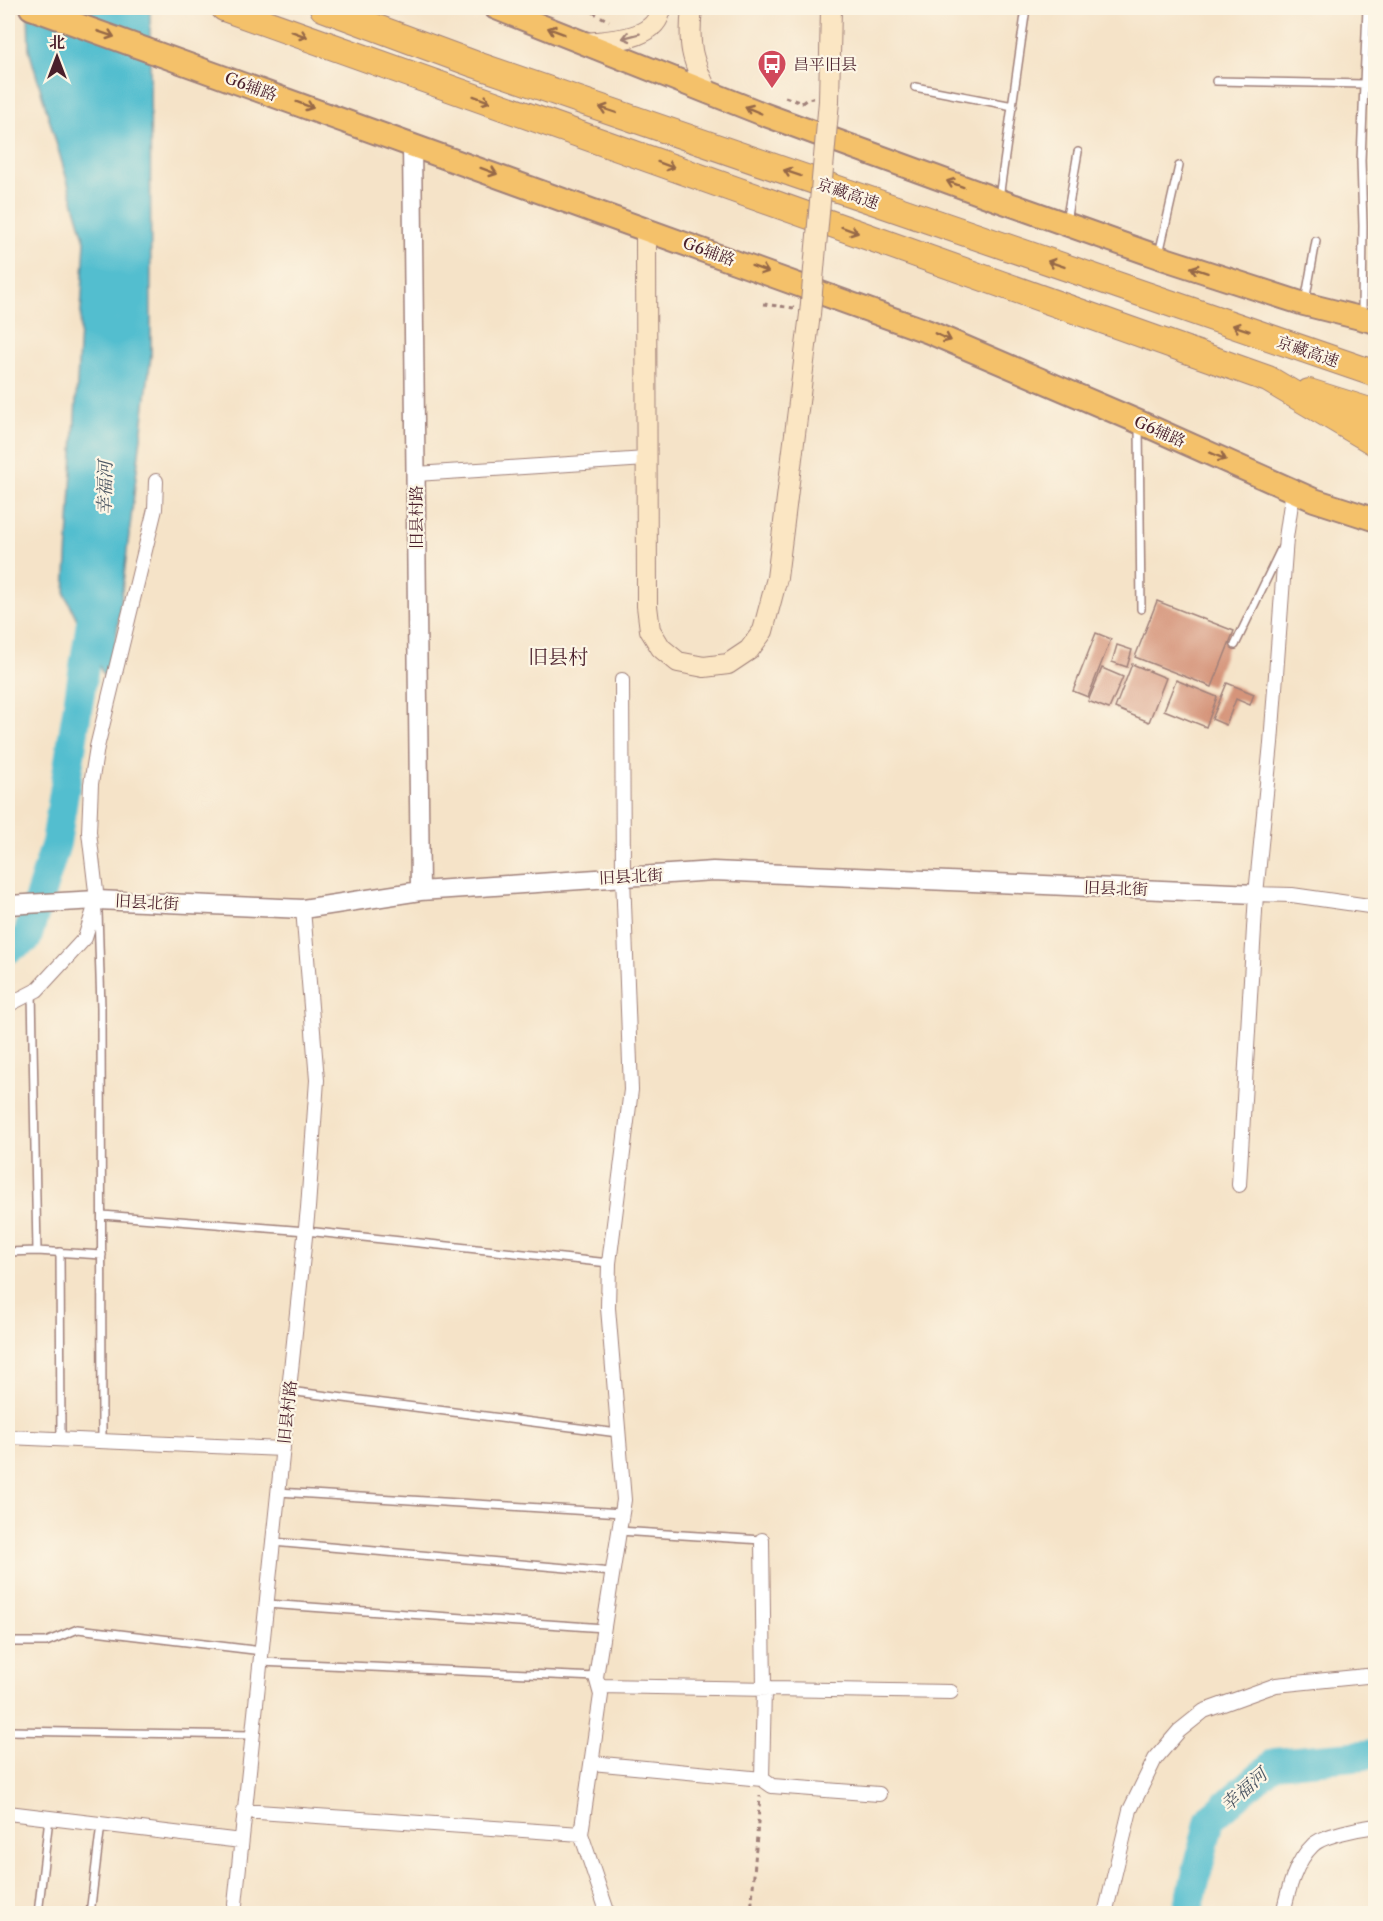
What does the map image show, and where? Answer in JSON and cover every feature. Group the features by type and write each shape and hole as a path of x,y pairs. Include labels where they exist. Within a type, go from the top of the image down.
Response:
{"highway":[{"path":"224,8 1268,379 1376,413"},
{"name":"京藏高速","path":"323,8 474,64 1376,374"},
{"path":"1268,379 1376,443"}],"main road":[{"name":"G6辅路","path":"31,8 929,332 1314,500 1376,520"},
{"path":"496,8 708,93 998,200 1159,257 1305,304 1371,318"},
{"path":"587,43 627,38 643,33 660,16 661,8"},
{"path":"692,8 689,35 691,54 708,93"},
{"path":"646,228 646,459 650,630 661,648 678,662 704,667 728,664 749,650 763,631 777,578 806,312 831,8"}],"street":[{"name":"旧县村路","path":"412,144 420,891"},
{"path":"416,474 646,459"},
{"path":"8,1005 37,990 85,938 97,900 88,832 91,784 97,747 155,509 156,482"},
{"path":"1239,1185 1256,894 1271,743 1286,538 1293,490"},
{"path":"609,1914 581,1834 601,1695 597,1682 624,1500 608,1308 609,1263 631,1090 623,876 622,680"},
{"name":"旧县北街","path":"12,904 97,900 303,909 420,891 713,871 1256,894"},
{"path":"1256,894 1292,895 1376,907"},
{"name":"旧县村路","path":"234,1914 306,1231 317,1080 303,909"},
{"path":"8,1437 283,1449"},
{"path":"762,1540 764,1688 762,1779"},
{"path":"1105,1914 1130,1810 1155,1759 1179,1731 1204,1711 1276,1685 1376,1675"},
{"path":"597,1682 951,1692"},
{"path":"592,1763 762,1779 772,1786 879,1794"},
{"path":"244,1811 581,1834"},
{"path":"8,1813 241,1841"},
{"path":"1283,1914 1287,1895 1301,1861 1314,1844 1355,1828 1376,1826"}],"lane":[{"path":"998,200 1026,8"},
{"path":"1367,8 1360,160 1371,318"},
{"path":"1366,42 1376,42"},
{"path":"1216,81 1365,84"},
{"path":"915,87 1013,106"},
{"path":"1066,224 1078,152"},
{"path":"1159,257 1179,166"},
{"path":"1305,304 1316,241"},
{"path":"1139,422 1141,609"},
{"path":"1235,645 1286,538"},
{"path":"97,900 101,1008 102,1440"},
{"path":"32,992 37,1251"},
{"path":"102,1215 306,1231 609,1263"},
{"path":"8,1252 37,1251 102,1255"},
{"path":"60,1252 61,1438"},
{"path":"289,1391 618,1433"},
{"path":"278,1492 621,1513"},
{"path":"619,1531 762,1540"},
{"path":"273,1542 612,1572"},
{"path":"267,1604 604,1628"},
{"path":"8,1642 46,1642 78,1629 261,1657 597,1682"},
{"path":"8,1731 252,1735"},
{"path":"38,1914 49,1818"},
{"path":"90,1914 101,1824"}],"path":[{"path":"784,97 802,103 807,99 825,99"},
{"path":"763,304 806,312"},
{"path":"751,1914 762,1779"}],"water":[{"path":"28,8 150,8 151,356 110,689 65,594 85,241 29,50"}],"building":[{"path":"1157,601 1234,631 1212,687 1135,657"},
{"path":"1096,633 1111,639 1088,697 1073,691"},
{"path":"1117,645 1132,650 1127,667 1112,662"},
{"path":"1132,664 1166,678 1149,722 1115,708"},
{"path":"1102,668 1123,677 1109,709 1088,701"},
{"path":"1176,680 1217,697 1206,727 1164,710"},
{"path":"1227,683 1254,694 1250,705 1236,699 1226,725 1212,719"}],"waterway":[{"name":"幸福河","path":"8,949 27,938 56,843 94,604"},
{"name":"幸福河","path":"1187,1914 1210,1819 1275,1763 1376,1754"}],"place":[{"name":"昌平旧县","path":"772,90"}],"district":[{"name":"旧县村","path":"558,657"}]}
